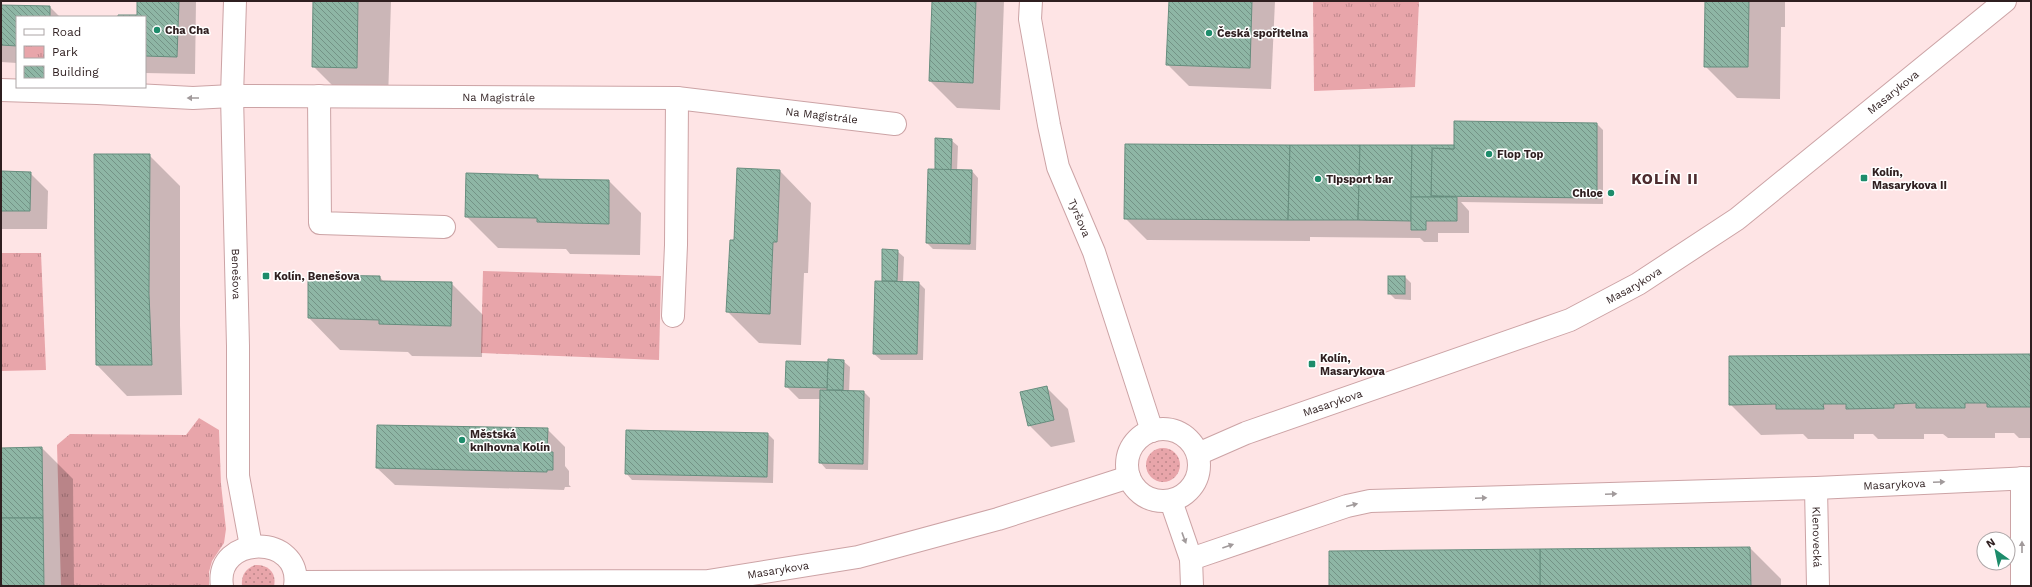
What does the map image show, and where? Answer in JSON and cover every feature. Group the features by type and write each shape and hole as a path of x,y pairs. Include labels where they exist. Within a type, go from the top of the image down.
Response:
{"street":[{"name":"Benešova","path":"235,1 232,96 238,346 238,476 251,546"},
{"name":"Tyršova","path":"1031,1 1030,19 1058,167 1094,252 1152,430"},
{"name":"Masarykova","path":"1198,454 1246,433 1570,320 1638,284 1737,219 2005,1"},
{"name":"Na Magistrále","path":"1,90 194,98 232,96 677,98 895,124"},
{"path":"319,96 320,223 444,227"},
{"path":"673,316 676,245 677,98"},
{"path":"1163,428 1174,430 1185,435 1193,443 1198,454 1200,466 1198,478 1192,488 1182,496 1171,501 1160,502 1150,499 1134,487 1129,477 1127,466 1130,449 1141,436 1152,430 1163,428"},
{"name":"Masarykova","path":"295,584 708,581 858,557 998,519 1129,477"},
{"path":"2022,586 2027,478"},
{"name":"Masarykova","path":"1191,559 1347,506 1370,501 1816,488 2027,478"},
{"name":"Klenovecká","path":"1816,488 1818,586"},
{"path":"1171,501 1191,559 1192,586"},
{"path":"222,586 223,573 227,564 241,549 251,546 267,546 282,553 289,561 294,571 295,584"}],"green space":[{"path":"1313,1 1419,1 1415,87 1314,91"},
{"path":"1,253 41,253 46,370 1,371"},
{"path":"483,271 661,276 659,360 481,353"},
{"path":"199,418 219,430 221,484 226,529 224,543 212,561 209,572 209,586 61,586 57,445 70,434 186,435"},
{"path":"1160,448 1166,448 1170,449 1177,455 1180,465 1179,472 1173,479 1166,482 1160,482 1156,481 1149,475 1146,468 1146,462 1147,458 1153,451"},
{"path":"255,565 264,566 273,573 275,581 274,586 242,586 244,573"}],"building":[{"path":"137,1 179,1 177,57 146,56 146,16 118,16 137,15"},
{"path":"313,1 358,1 357,68 312,67"},
{"path":"932,1 976,1 973,83 929,81"},
{"name":"Česká spořitelna","path":"1169,1 1252,1 1250,68 1166,65"},
{"path":"1705,1 1749,1 1748,67 1704,67"},
{"path":"1,5 50,6 50,16 16,16 16,46 1,45"},
{"path":"1454,121 1597,123 1597,198 1431,196 1432,148 1454,149"},
{"path":"935,138 952,139 951,170 935,170"},
{"path":"1125,144 1290,145 1288,220 1124,219"},
{"path":"1290,145 1360,145 1358,220 1288,220"},
{"path":"1360,145 1412,145 1411,221 1358,220"},
{"path":"1412,145 1454,145 1454,149 1432,148 1431,196 1453,197 1411,197"},
{"path":"94,154 150,154 149,294 152,365 96,365"},
{"path":"737,168 780,170 777,242 773,242 770,314 726,312 730,240 734,240"},
{"path":"928,169 972,170 970,244 926,243"},
{"path":"1,171 31,172 30,211 1,211"},
{"path":"466,173 538,175 538,179 609,180 609,224 537,222 537,218 465,217"},
{"path":"1411,197 1457,197 1457,221 1426,221 1426,230 1411,230"},
{"path":"882,249 898,250 897,281 882,281"},
{"path":"308,275 380,276 380,281 452,282 451,326 379,324 379,320 308,318"},
{"path":"1388,276 1405,276 1405,294 1388,294"},
{"path":"875,281 919,282 917,354 873,354"},
{"path":"2031,354 2031,407 1987,407 1987,403 1965,403 1965,408 1916,408 1916,403 1894,404 1894,408 1846,409 1846,404 1823,404 1824,409 1776,409 1776,404 1729,405 1729,356"},
{"path":"828,359 844,360 843,390 827,390"},
{"path":"786,361 828,362 827,388 785,387"},
{"path":"1047,386 1054,420 1028,426 1020,392"},
{"path":"820,390 864,391 863,464 819,463"},
{"name":"Městská knihovna Kolín","path":"377,425 548,428 547,452 553,452 553,470 547,470 547,472 376,468"},
{"path":"626,430 768,433 767,477 625,474"},
{"path":"42,447 43,518 1,518 1,448"},
{"path":"1,518 43,518 44,586 1,586"},
{"path":"1750,547 1751,586 1540,586 1540,549"},
{"path":"1540,549 1540,586 1329,586 1329,551"}],"place":[{"name":"Cha Cha","path":"157,30"},
{"name":"Česká spořitelna","path":"1209,33"},
{"name":"Flop Top","path":"1489,154"},
{"name":"Kolín, Masarykova II","path":"1864,178"},
{"name":"Tipsport bar","path":"1318,179"},
{"name":"Chloe","path":"1611,193"},
{"name":"Kolín, Benešova","path":"266,276"},
{"name":"Kolín, Masarykova","path":"1312,364"},
{"name":"Městská knihovna Kolín","path":"462,440"}],"district":[{"name":"KOLÍN II","path":"1665,179"}]}
